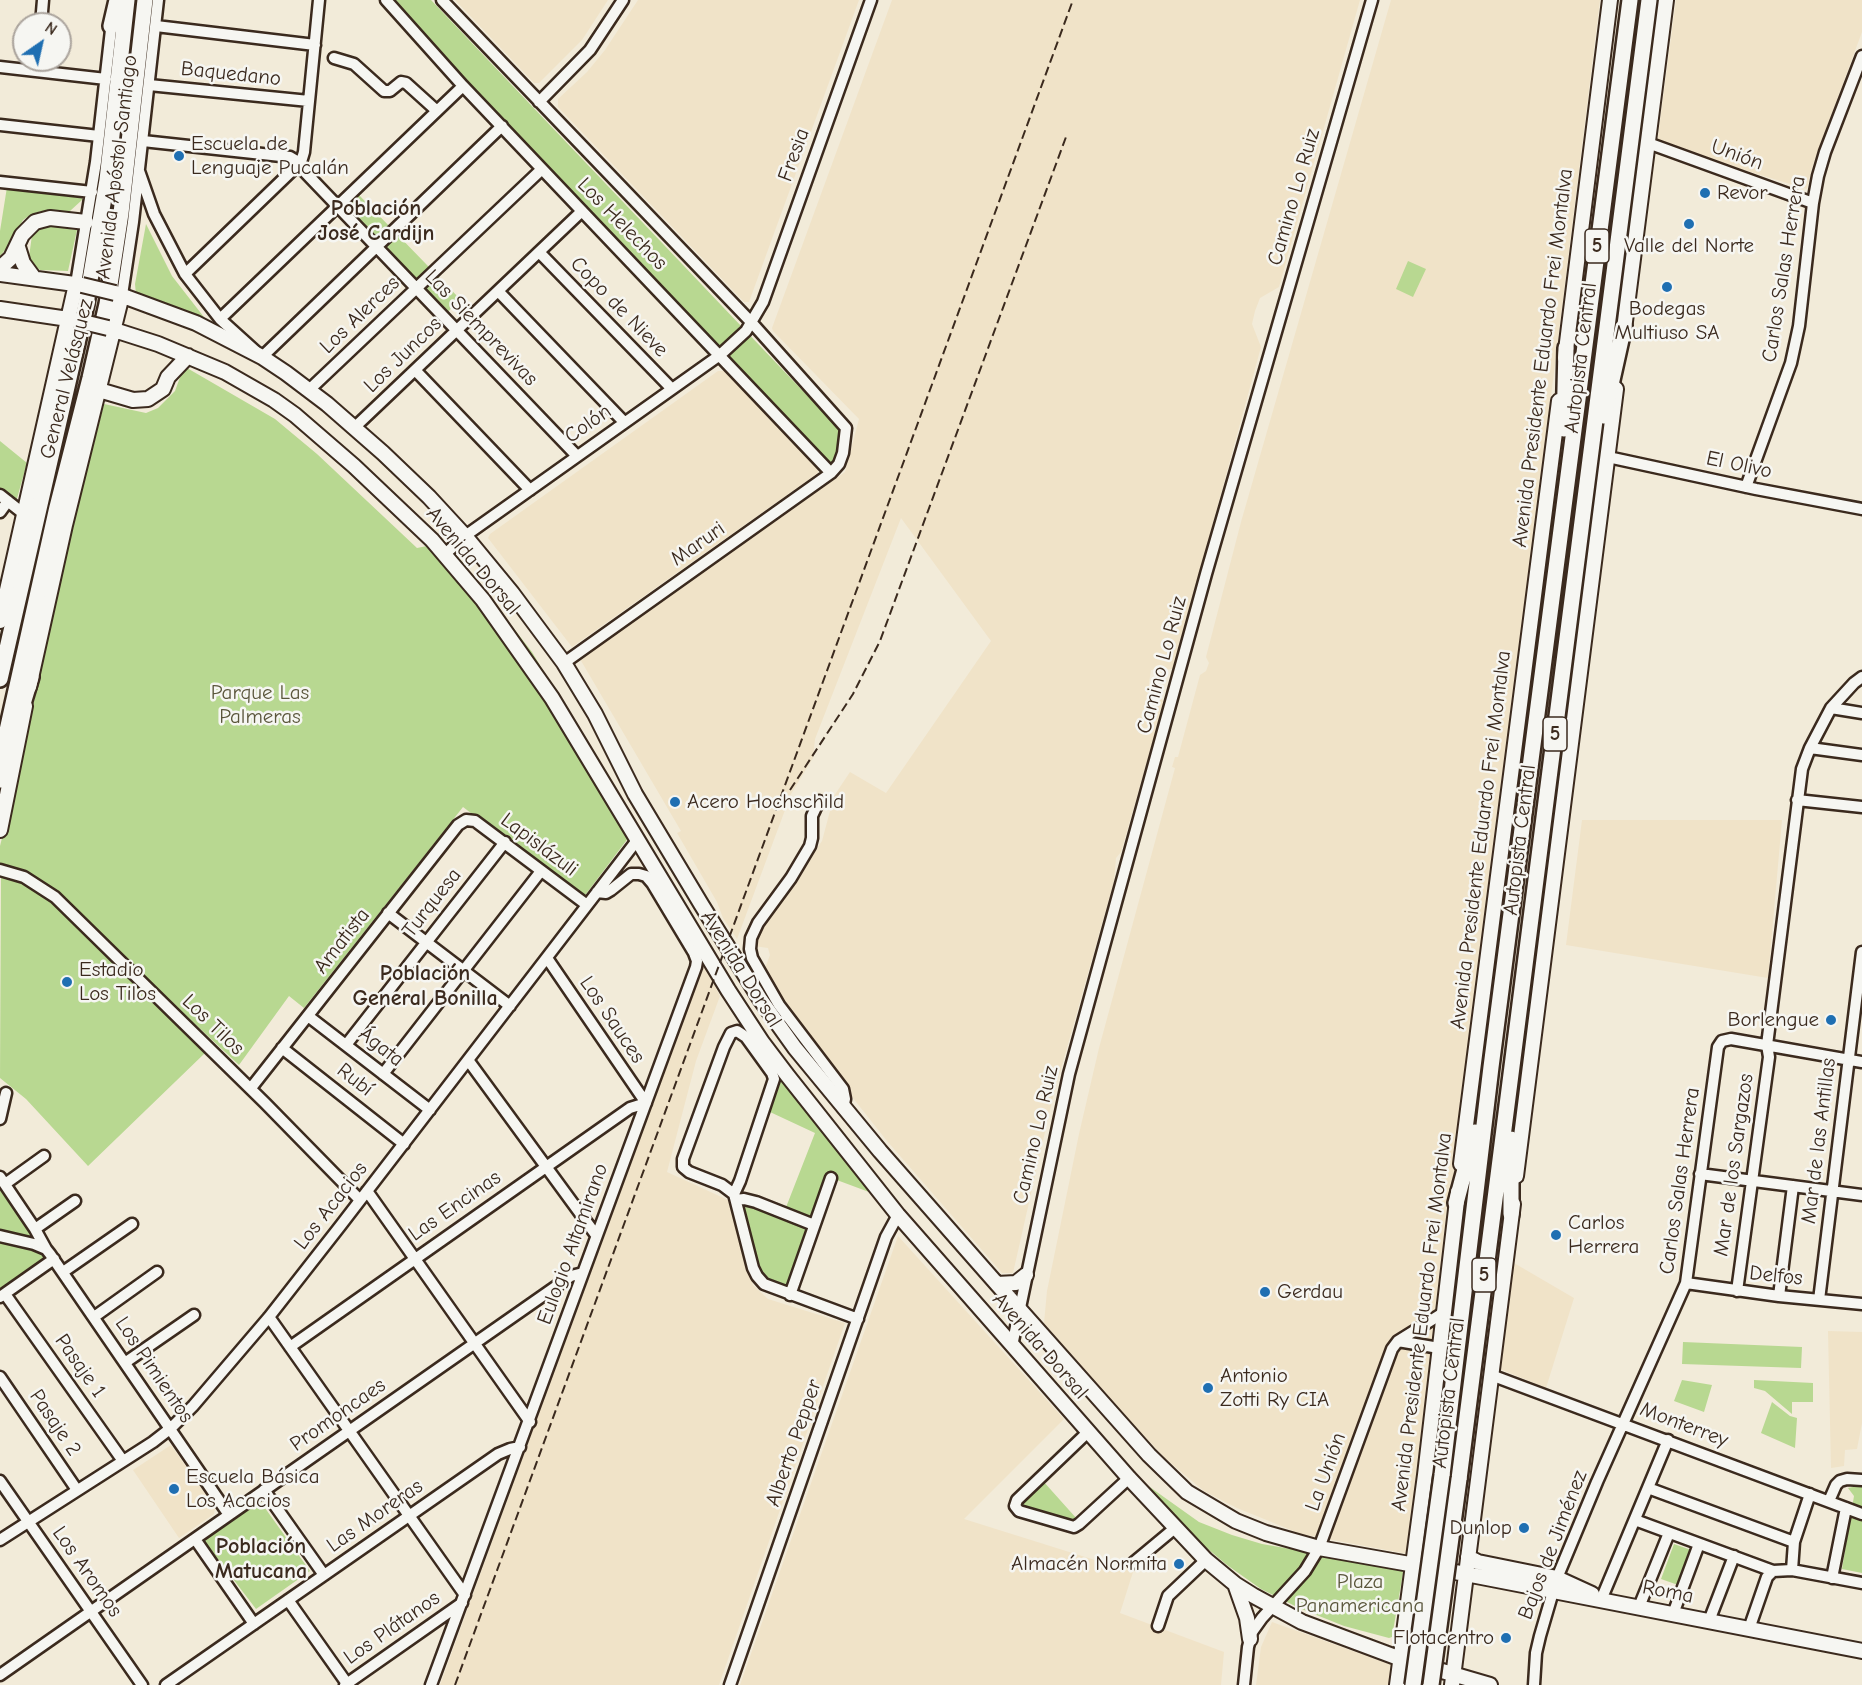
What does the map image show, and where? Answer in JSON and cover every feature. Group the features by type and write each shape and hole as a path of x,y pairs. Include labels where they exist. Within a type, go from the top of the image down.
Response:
{"highway":[{"path":"111,26 115,0"},
{"name":"General Velásquez","path":"0,680 86,304 107,180 127,0"},
{"name":"General Velásquez","path":"0,762 54,518 88,389 107,304 142,88 145,0"},
{"path":"142,88 157,0"},
{"name":"Autopista Central","path":"1413,1685 1442,1475 1564,492 1630,0"},
{"name":"Autopista Central","path":"1431,1685 1649,0"},
{"path":"1585,498 1624,326"},
{"path":"1564,492 1566,348"},
{"path":"0,780 31,677"},
{"path":"1456,1203 1491,1068"},
{"path":"1511,1214 1512,1071"}],"main road":[{"name":"Avenida Presidente Eduardo Frei Montalva","path":"1398,1685 1456,1203 1610,0"},
{"path":"1452,1680 1666,0"},
{"path":"0,267 18,247 26,229 40,220 50,218 87,222"},
{"path":"18,247 23,263 34,278"},
{"name":"Avenida Dorsal","path":"0,274 79,285 118,294 196,323 262,357 309,390 355,428 429,497 512,593 564,663 595,714 627,780 650,819 766,1006 795,1048 843,1108 997,1284 1149,1455 1187,1492 1236,1521 1266,1533 1319,1548 1466,1574"},
{"name":"Avenida Apóstol Santiago","path":"0,621 79,285"},
{"name":"Avenida Apóstol Santiago","path":"0,830 31,677 65,525 99,390 118,294"},
{"name":"Avenida Dorsal","path":"0,309 72,320 111,329 158,344 245,382 295,415 389,498 444,555 483,600 534,672 762,1042 897,1215 1175,1528 1206,1560 1235,1584 1272,1607 1324,1632 1452,1680 1490,1685"},
{"path":"158,344 167,362 168,377"},
{"path":"99,390 133,400 143,400 158,393 168,377 188,357"},
{"path":"638,839 648,827 650,819"},
{"path":"997,1284 1012,1284 1020,1281 1026,1275"},
{"path":"1468,1557 1478,1562 1555,1584"},
{"name":"Roma","path":"1466,1574 1555,1584 1601,1600 1862,1651"},
{"path":"1235,1584 1247,1618 1250,1639"}],"street":[{"name":"Avenida Apóstol Santiago","path":"118,294 139,171 142,141 142,88 156,26 157,0"},
{"path":"185,274 299,165 304,152 319,0"},
{"name":"Los Helechos","path":"386,0 463,86 831,473"},
{"name":"Los Helechos","path":"442,0 752,323 840,420 846,429 844,447"},
{"path":"539,102 585,57 623,0"},
{"name":"Fresia","path":"752,323 763,302 871,0"},
{"name":"Camino Lo Ruiz","path":"1012,1346 1069,1074 1206,574 1372,0"},
{"name":"Avenida Apóstol Santiago","path":"79,285 111,26"},
{"path":"156,26 315,45"},
{"name":"Carlos Salas Herrera","path":"1746,487 1788,373 1796,344 1813,203 1825,152 1862,57"},
{"path":"334,58 354,64 384,91 390,91 401,82 406,83 437,111"},
{"path":"68,72 106,79"},
{"path":"220,319 463,86"},
{"name":"Baquedano","path":"142,88 309,101"},
{"path":"0,125 99,135"},
{"path":"262,357 502,126"},
{"path":"142,141 290,157 299,165"},
{"name":"Unión","path":"1648,143 1813,203"},
{"name":"Las Siemprevivas","path":"299,165 577,456"},
{"name":"Los Alerces","path":"309,390 542,169"},
{"name":"Avenida Dorsal","path":"139,171 154,214 185,274 220,319 262,357"},
{"path":"0,182 92,192"},
{"name":"Los Juncos","path":"355,428 582,211"},
{"name":"Copo de Nieve","path":"539,252 672,389"},
{"path":"498,291 624,423"},
{"name":"Colón","path":"444,555 465,536 720,355 738,340 752,323"},
{"path":"416,370 530,490"},
{"name":"Maruri","path":"564,663 831,473 839,464 844,447"},
{"name":"El Olivo","path":"1608,457 1862,509"},
{"path":"0,512 4,498 24,514"},
{"path":"1862,677 1831,708 1809,747 1802,769 1767,1045 1862,1062"},
{"path":"1831,708 1862,713"},
{"path":"1809,747 1862,754"},
{"path":"1797,800 1862,807"},
{"path":"819,801 812,816 810,846 791,878 758,923 750,949 752,958 779,1005 843,1089 845,1100 843,1108"},
{"name":"Lapislázuli","path":"466,820 476,821 586,905"},
{"name":"Amatista","path":"250,1088 458,825 466,820"},
{"name":"Los Acacios","path":"0,1540 171,1428 193,1406 269,1317 364,1196 638,839"},
{"name":"Turquesa","path":"346,1045 505,843"},
{"name":"Los Tilos","path":"0,870 24,878 55,897 364,1196 414,1259 530,1422"},
{"path":"383,1074 541,871"},
{"name":"Eulogio Altamirano","path":"431,1685 530,1422 596,1235 696,967 696,957 646,876 630,874 606,893 597,892"},
{"path":"388,913 510,1006"},
{"name":"Mar de las Antillas","path":"1819,1300 1862,957"},
{"name":"Los Sauces","path":"547,958 646,1104"},
{"name":"Ágata","path":"308,1016 430,1110"},
{"path":"814,1225 756,1202 735,1197 722,1185 689,1172 683,1167 683,1159 724,1047 731,1034 740,1032 744,1034 772,1072 774,1079 735,1197 757,1276 764,1284 858,1319"},
{"name":"Carlos Salas Herrera","path":"1625,1424 1686,1283 1717,1050 1722,1041 1731,1039 1767,1045"},
{"name":"Mar de los Sargazos","path":"1737,1291 1769,1057 1767,1045"},
{"name":"Rubí","path":"282,1048 404,1144"},
{"path":"468,1060 596,1235"},
{"path":"0,1119 6,1093"},
{"name":"Las Encinas","path":"290,1347 630,1108 646,1104"},
{"path":"2,1180 44,1156"},
{"path":"1700,1174 1862,1195"},
{"path":"790,1295 831,1178"},
{"name":"Los Pimientos","path":"2,1180 35,1228 46,1249 126,1362 229,1515"},
{"path":"1779,1296 1793,1186"},
{"path":"35,1228 75,1201"},
{"name":"Alberto Pepper","path":"730,1685 889,1230 897,1215"},
{"path":"63,1272 132,1224"},
{"path":"0,1236 46,1249"},
{"path":"3,1296 54,1259"},
{"path":"94,1317 157,1272"},
{"name":"Promoncaes","path":"0,1675 571,1276 583,1273"},
{"name":"Delfos","path":"1686,1283 1779,1296 1862,1303"},
{"name":"Pasaje 1","path":"3,1296 123,1461"},
{"path":"1398,1341 1443,1313"},
{"path":"126,1362 194,1315"},
{"path":"269,1317 410,1516 463,1599"},
{"path":"1398,1341 1439,1348"},
{"name":"La Unión","path":"1250,1639 1258,1623 1305,1571 1319,1548 1392,1349 1398,1341"},
{"name":"Monterrey","path":"1491,1375 1862,1514"},
{"name":"Pasaje 2","path":"0,1377 77,1490"},
{"name":"Bajos de Jiménez","path":"1534,1685 1536,1653 1555,1584 1593,1492 1625,1424"},
{"path":"1088,1432 1017,1500 1015,1506 1018,1511 1074,1527 1129,1478"},
{"path":"1601,1600 1668,1440"},
{"name":"Las Moreras","path":"166,1685 502,1452 520,1447"},
{"path":"1829,1501 1840,1481 1862,1480"},
{"name":"Los Aromos","path":"0,1481 142,1685"},
{"path":"1648,1488 1794,1542"},
{"path":"264,1490 324,1575"},
{"path":"1792,1570 1794,1542 1810,1494"},
{"path":"1832,1578 1846,1508"},
{"path":"1635,1520 1773,1571 1792,1570 1862,1583"},
{"path":"1133,1563 1175,1528"},
{"path":"1640,1607 1669,1533"},
{"path":"195,1539 254,1624"},
{"path":"1673,1614 1699,1544"},
{"path":"1709,1621 1734,1557"},
{"path":"1158,1626 1167,1596 1206,1560"},
{"path":"1749,1629 1767,1577 1773,1571"},
{"name":"Los Plátanos","path":"347,1684 463,1599"},
{"path":"288,1600 347,1684"},
{"path":"1244,1685 1250,1639"}],"shaded area":[{"path":"455,0 608,0 582,40 539,83 534,83"},
{"path":"638,0 859,0 749,302 744,302 558,107 558,99 587,72 605,50"},
{"path":"892,0 1360,0 1279,287 1260,298 1255,311 1252,324 1261,347 1173,669 1151,670 1149,683 1164,702 1121,852 1116,858 1114,881 1052,1101 1013,1273 1002,1273 887,1141 799,1030 764,971 770,955 768,948 754,946 765,922 822,841 834,796 850,772 886,793 991,641 901,518 815,739 813,758 791,794 737,939 723,918 717,902 677,833 681,831 580,659 845,472 859,419 772,328"},
{"path":"1391,0 1600,0 1408,1554 1301,1534 1237,1508 1204,1491 1167,1460 1044,1323 1047,1291 1079,1134 1099,1048 1175,768 1172,767 1175,757 1178,757 1200,675 1206,671 1209,663 1206,657 1241,522"},
{"path":"1676,0 1862,0 1862,32 1812,167 1807,189 1657,144"},
{"path":"718,371 724,371 818,469 818,473 572,647 488,538 490,534"},
{"path":"1582,820 1782,820 1768,978 1566,945"},
{"path":"704,965 720,996 696,1061 667,1172 728,1200 753,1285 768,1299 845,1323 719,1685 440,1685 634,1151"},
{"path":"898,1236 1064,1419 964,1519 1133,1572 1120,1613 1224,1652 1221,1685 740,1685"},
{"path":"1514,1263 1574,1298 1546,1388 1500,1369"},
{"path":"1828,1331 1862,1332 1862,1423 1857,1449 1845,1450 1844,1466 1831,1468"},
{"name":"Escuela Básica Los Acacios","path":"171,1445 215,1508 214,1514 179,1538 133,1470"},
{"path":"1272,1622 1392,1665 1390,1685 1256,1685 1261,1647"}],"green space":[{"path":"390,0 431,0 839,429 842,449 829,467"},
{"path":"7,187 83,194 82,200 70,211 41,211 23,220 10,244 0,256 0,231"},
{"path":"358,194 460,299 445,315 343,207"},
{"path":"146,224 172,276 207,321 136,295 135,284"},
{"path":"50,226 77,230 68,271 40,270 32,264 29,257 32,235 37,229"},
{"path":"1408,261 1426,269 1413,297 1396,289"},
{"name":"Parque Las Palmeras","path":"187,368 275,419 317,454 417,548 427,546 475,603 527,673 629,837 583,898 463,807 304,1008 289,996 239,1065 41,881 0,863 0,846 73,525 104,404 146,413 158,408 175,391 183,369"},
{"path":"0,441 27,463 16,502 0,488"},
{"path":"459,558 532,652 551,687 455,560"},
{"name":"Estadio Los Tilos","path":"1,875 22,881 46,896 205,1053 88,1166 26,1099 0,1078"},
{"path":"782,1077 869,1192 826,1176 785,1290 768,1283 758,1269 742,1206 746,1204 783,1215 815,1133 770,1112"},
{"path":"0,1190 47,1256 0,1291"},
{"path":"1683,1342 1802,1347 1801,1368 1682,1364"},
{"path":"1682,1380 1712,1385 1704,1412 1674,1401"},
{"path":"1754,1380 1813,1383 1813,1402 1792,1402 1792,1414 1765,1391 1754,1388"},
{"path":"1772,1402 1790,1416 1797,1418 1795,1448 1761,1433"},
{"path":"1043,1481 1077,1519 1071,1522 1022,1505 1022,1502"},
{"name":"Plaza Panamericana","path":"1147,1485 1199,1522 1232,1535 1262,1544 1401,1568 1403,1573 1392,1637 1344,1626 1299,1608 1261,1589 1196,1539"},
{"path":"1862,1487 1862,1573 1842,1569 1854,1496 1848,1488"},
{"path":"260,1501 310,1571 256,1609 204,1541"},
{"path":"1674,1544 1694,1551 1681,1586 1661,1579"}],"railway":[{"path":"455,1685 1073,0"},
{"path":"790,790 853,694 880,641 1066,137"}],"place":[{"name":"Escuela de Lenguaje Pucalán","path":"179,156"},
{"name":"Revor","path":"1705,193"},
{"name":"Valle del Norte","path":"1689,224"},
{"name":"Bodegas Multiuso SA","path":"1667,287"},
{"name":"Acero Hochschild","path":"675,802"},
{"name":"Estadio Los Tilos","path":"67,982"},
{"name":"Borlengue","path":"1831,1020"},
{"name":"Carlos Herrera","path":"1556,1235"},
{"name":"Gerdau","path":"1265,1292"},
{"name":"Antonio Zotti Ry CIA","path":"1208,1388"},
{"name":"Escuela Básica Los Acacios","path":"174,1489"},
{"name":"Dunlop","path":"1524,1528"},
{"name":"Almacén Normita","path":"1179,1564"},
{"name":"Flotacentro","path":"1506,1638"}],"district":[{"name":"Población José Cardijn","path":"376,222"},
{"name":"Población General Bonilla","path":"425,986"},
{"name":"Población Matucana","path":"261,1560"}]}
